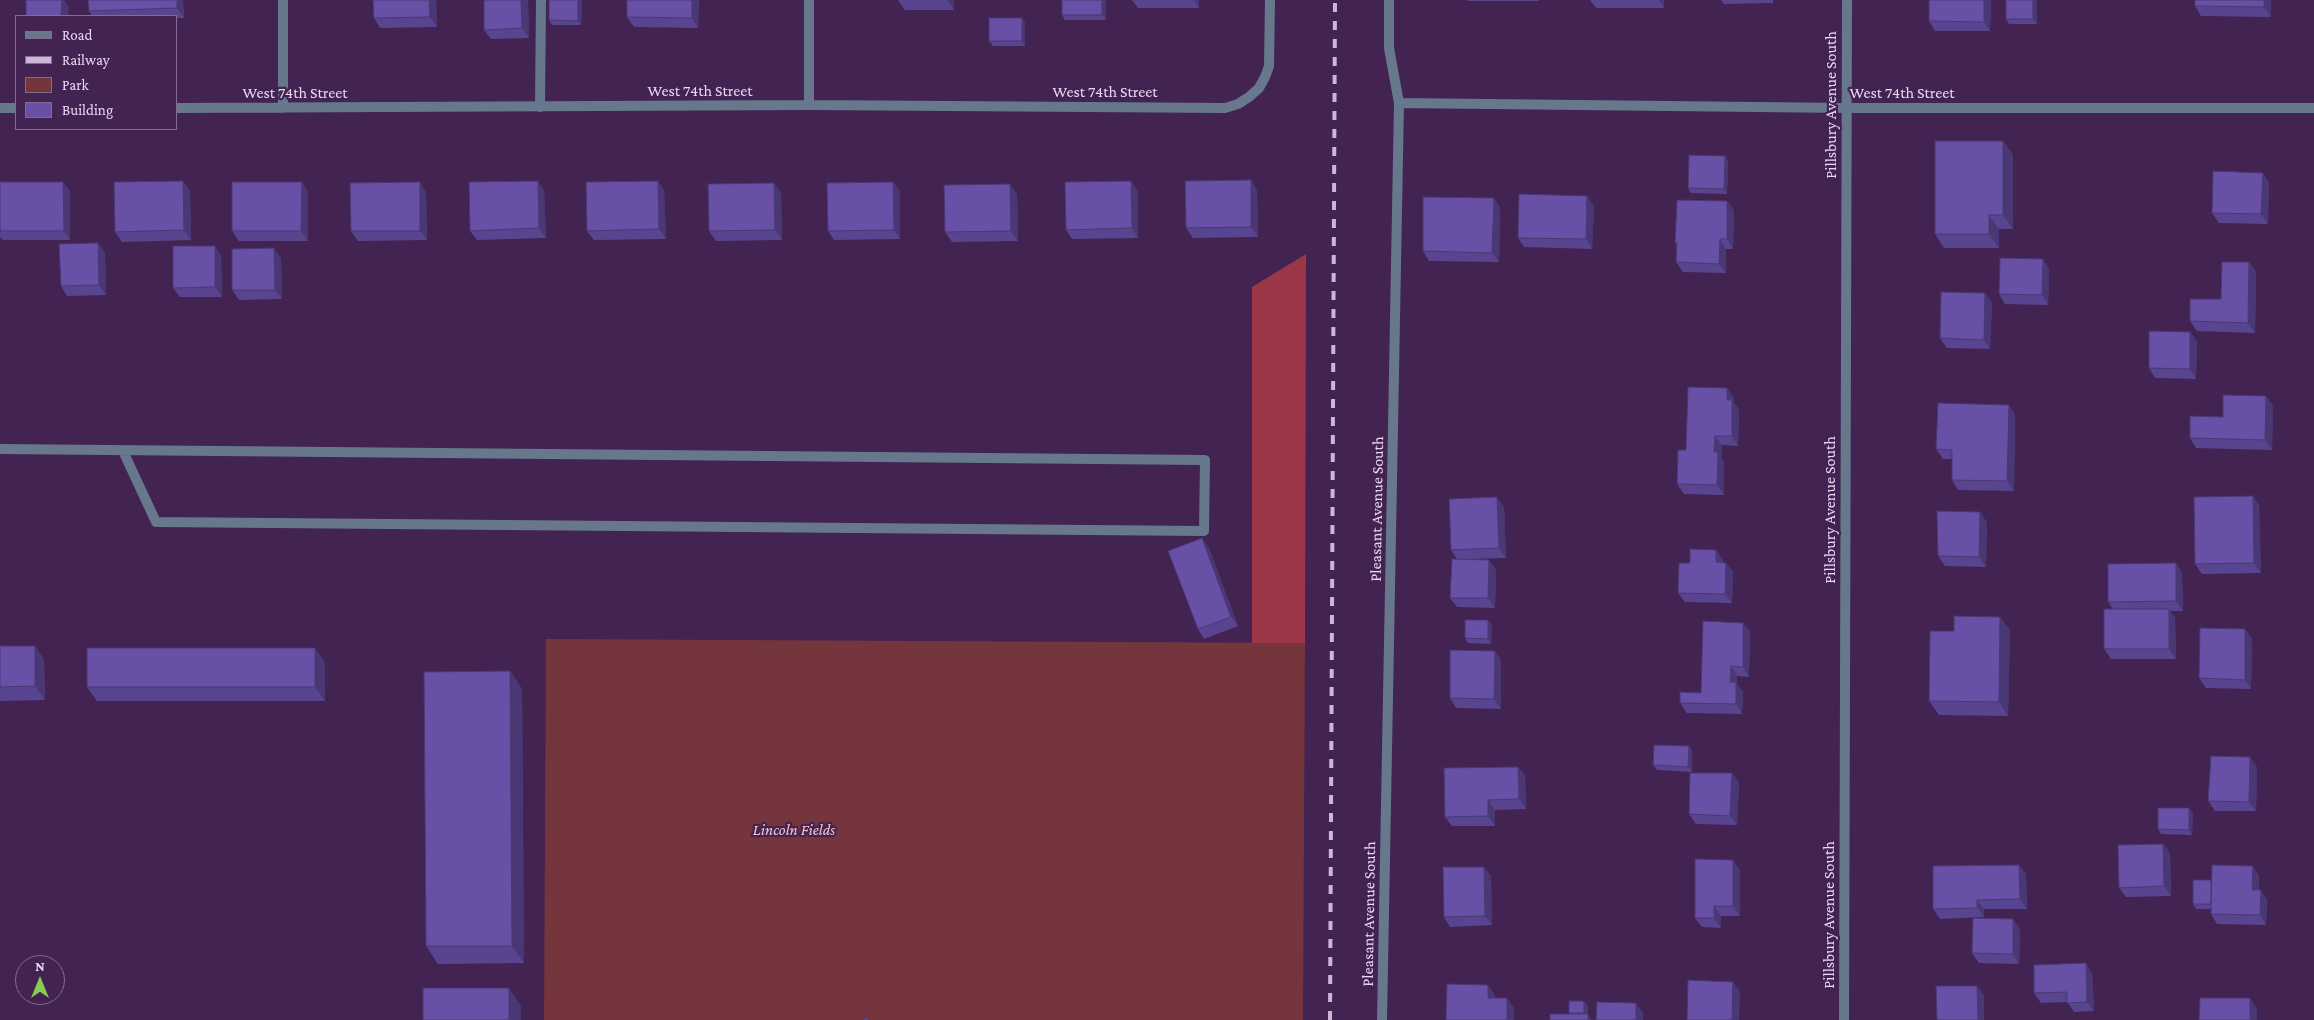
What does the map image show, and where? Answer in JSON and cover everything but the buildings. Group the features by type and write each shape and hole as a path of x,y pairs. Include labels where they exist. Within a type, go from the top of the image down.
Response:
{"street":[{"path":"283,108 284,0"},
{"path":"540,107 541,0"},
{"path":"809,0 810,105"},
{"name":"West 74th Street","path":"178,108 810,105 1224,108 1238,104 1249,97 1259,88 1266,77 1269,66 1270,0"},
{"name":"Pleasant Avenue South","path":"1382,1020 1400,103 1389,48 1389,0"},
{"name":"Pillsbury Avenue South","path":"1844,1020 1847,0"},
{"name":"West 74th Street","path":"1400,103 1846,108 2314,108"},
{"path":"0,108 15,108"},
{"path":"0,449 1205,460 1204,531 156,522 123,451"}],"green space":[{"name":"Lincoln Fields","path":"546,639 1305,643 1303,1020 544,1020"}],"shaded area":[{"path":"1306,254 1305,643 1252,643 1252,287"}],"railway":[{"path":"1330,1020 1335,0"}]}
